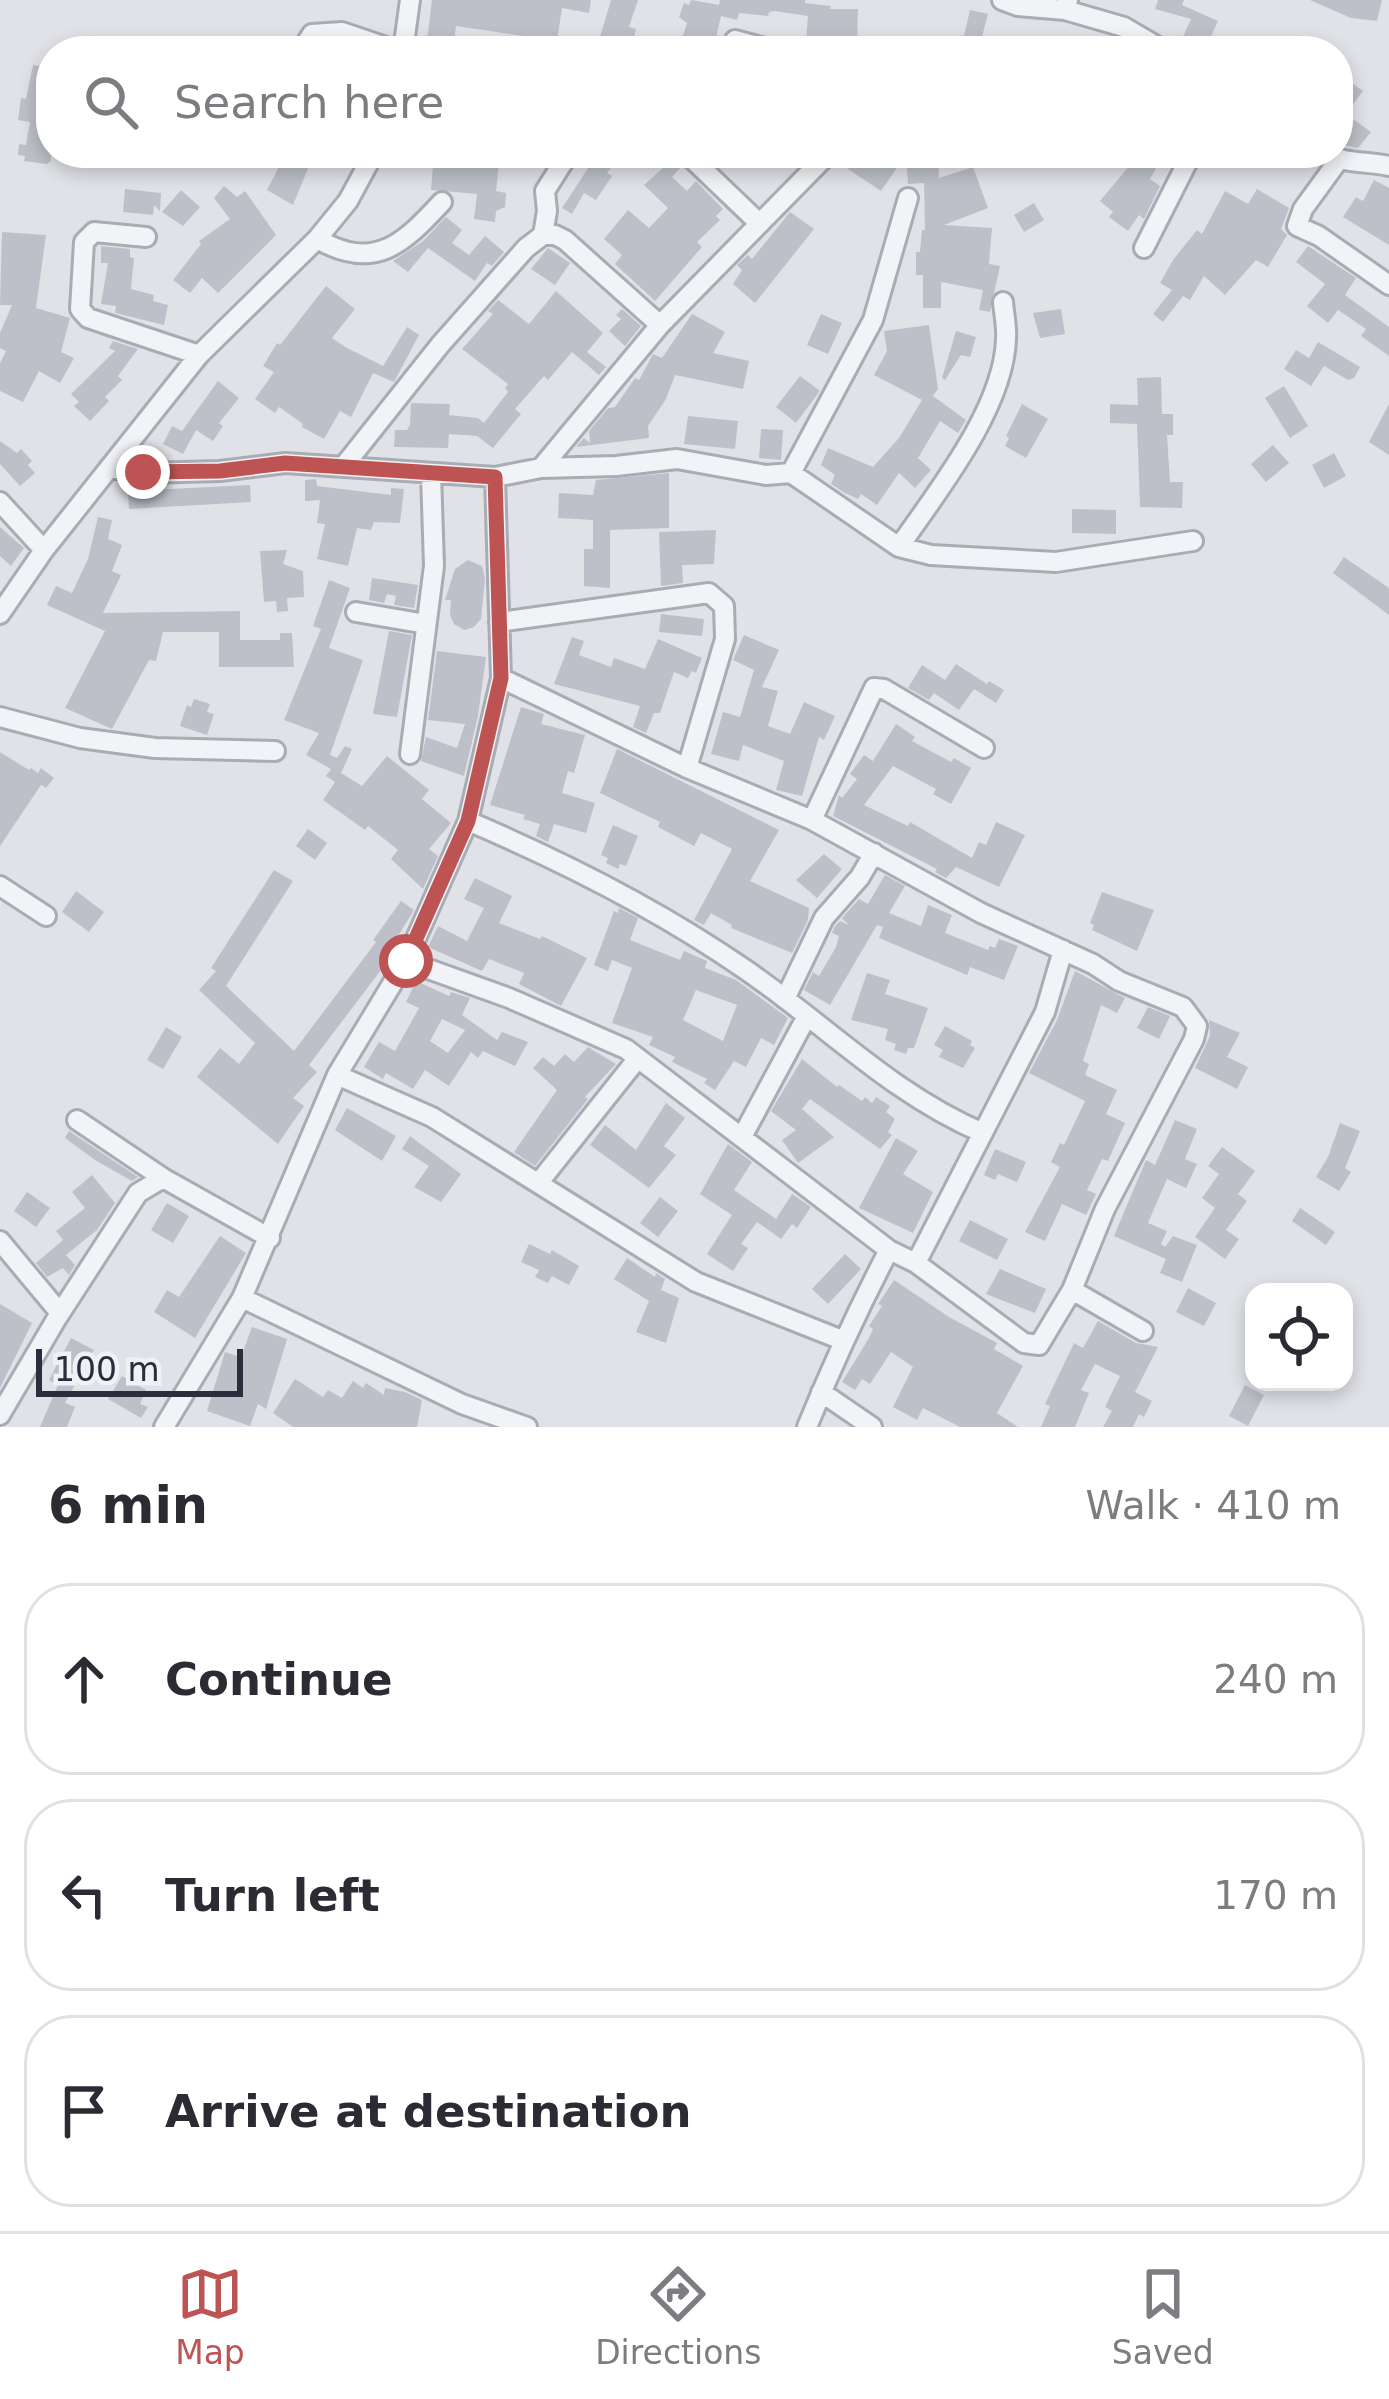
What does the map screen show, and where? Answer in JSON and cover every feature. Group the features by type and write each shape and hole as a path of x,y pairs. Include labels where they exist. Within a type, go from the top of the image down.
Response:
{"street":[{"path":"403,36 410,0"},
{"path":"1002,0 1018,6 1066,5 1139,36"},
{"path":"311,36 342,32 354,36"},
{"path":"1353,159 1389,166"},
{"path":"0,614 44,550 199,355 317,239 348,201 366,168"},
{"path":"544,235 548,211 544,191 559,168"},
{"path":"701,168 759,224"},
{"path":"541,468 660,325 814,168"},
{"path":"1144,248 1184,168"},
{"path":"1326,168 1297,226 1389,285"},
{"path":"791,472 873,320 908,198"},
{"path":"317,239 355,254 382,252 409,238 442,202"},
{"path":"146,237 94,232 85,242 82,258 80,309 88,318 199,355"},
{"path":"344,467 440,345 526,248 544,235 565,240 660,325"},
{"path":"899,547 981,419 1006,342 1003,302"},
{"path":"109,469 220,471 285,463 495,477 541,468 676,459 766,475 791,472 899,547 931,555 1056,562 1193,541"},
{"path":"410,754 434,566 431,473"},
{"path":"164,1427 242,1298 338,1076 406,961 468,821 501,678 495,477"},
{"path":"0,502 44,550"},
{"path":"499,622 709,593 724,606 725,640 687,768"},
{"path":"356,612 427,624"},
{"path":"406,961 509,998 638,1058 889,1250 916,1263 1024,1343 1039,1345 1072,1290 1105,1209 1197,1025 1183,1006 1119,981 981,913 812,820 687,768 501,678"},
{"path":"812,820 874,688 884,689 984,748"},
{"path":"0,717 80,739 155,748 275,751"},
{"path":"468,821 572,865 742,967 878,1074 941,1115 983,1133"},
{"path":"785,999 824,918 874,854"},
{"path":"0,886 46,916"},
{"path":"916,1263 1045,1012 1063,950"},
{"path":"742,1137 807,1016"},
{"path":"540,1181 638,1058"},
{"path":"338,1076 432,1117 696,1282 842,1340"},
{"path":"77,1120 163,1178 270,1238"},
{"path":"0,1415 138,1193 163,1178"},
{"path":"0,1241 60,1313"},
{"path":"807,1427 839,1359 842,1340 889,1250"},
{"path":"1072,1290 1143,1331"},
{"path":"242,1298 462,1404 527,1427"},
{"path":"821,1392 872,1427"}],"building":[{"path":"432,0 591,0 589,13 562,8 558,36 456,26 455,36 428,36"},
{"path":"611,0 638,0 629,27 636,29 634,36 600,36"},
{"path":"691,0 719,5 720,0 805,0 830,9 858,9 857,36 806,36 808,16 775,11 768,16 739,13 737,20 721,16 716,36 683,36 687,23 679,17 684,3 689,5"},
{"path":"1158,0 1184,0 1182,5 1218,21 1211,36 1183,36 1191,19 1155,9"},
{"path":"1310,0 1382,0 1377,21 1351,18"},
{"path":"970,10 988,14 982,36 964,36"},
{"path":"36,66 36,163 18,155 19,144 26,145 30,122 18,120 21,98 26,99"},
{"path":"1353,84 1363,91 1353,105"},
{"path":"1353,119 1371,132 1358,148 1353,147"},
{"path":"278,168 308,168 293,205 267,190"},
{"path":"433,168 498,168 496,191 506,193 505,207 496,211 495,222 474,219 477,194 431,190"},
{"path":"588,168 611,168 607,173 612,176 596,200 584,193 572,214 562,208"},
{"path":"663,168 680,168 672,177 687,191 696,181 723,209 716,216 720,220 697,242 702,247 655,301 615,264 622,255 604,239 628,210 649,228 668,208 644,185"},
{"path":"849,168 897,168 881,191"},
{"path":"907,168 939,168 939,178 973,168 988,208 944,225 992,228 989,264 1000,266 990,312 979,310 983,290 941,282 941,308 923,308 923,275 916,275 916,252 920,252 925,230 924,183 908,184"},
{"path":"1128,168 1156,168 1150,179 1160,186 1144,219 1139,215 1128,231 1109,217 1113,212 1100,201"},
{"path":"1374,180 1389,188 1389,245 1343,217 1356,197 1363,201"},
{"path":"224,186 237,197 245,191 276,235 218,293 202,278 190,293 173,280 199,241 230,219 214,198"},
{"path":"125,189 161,193 160,211 154,205 153,215 123,212"},
{"path":"1257,189 1289,208 1281,229 1287,235 1268,267 1256,260 1225,295 1204,276 1190,300 1183,296 1163,322 1153,314 1172,290 1160,283 1173,260 1197,230 1202,234 1225,191 1248,204"},
{"path":"181,190 200,207 183,226 162,212"},
{"path":"1034,203 1044,220 1024,232 1014,215"},
{"path":"790,212 814,229 755,303 733,284 742,270 737,265 748,255 752,259"},
{"path":"446,217 462,230 452,243 469,255 485,236 504,252 492,266 487,263 475,281 428,248 408,272 393,261 423,241"},
{"path":"2,232 46,235 36,308 70,318 61,352 74,358 60,383 39,371 23,402 0,391 0,363 6,351 0,348 0,333 12,305 0,305"},
{"path":"101,246 130,249 134,258 131,289 154,295 153,301 168,305 164,325 115,313 116,306 101,304 108,263 101,263"},
{"path":"1308,246 1356,278 1345,295 1389,327 1389,356 1361,336 1366,329 1338,310 1328,323 1307,306 1325,284 1296,262"},
{"path":"548,248 570,263 555,285 531,269"},
{"path":"326,286 355,309 332,338 347,348 383,366 407,327 419,335 394,382 373,373 351,417 340,411 324,439 279,407 275,413 255,399 274,372 263,366 277,343"},
{"path":"556,291 603,333 587,352 606,367 599,375 572,352 515,409 521,414 493,448 477,436 449,434 448,448 394,447 395,430 407,430 410,425 411,403 450,404 449,415 484,423 508,392 508,384 462,349 493,314 488,311 498,300 529,324"},
{"path":"622,309 641,326 625,346 609,331 621,319 616,315"},
{"path":"1061,309 1065,334 1040,338 1033,313"},
{"path":"692,314 725,332 713,353 749,361 743,389 675,375 648,426 649,438 576,447 584,438 590,443 589,431 608,408 615,407 635,378 639,380 653,354 662,358"},
{"path":"821,314 842,323 828,354 807,345"},
{"path":"929,325 938,389 933,396 966,420 958,433 940,421 918,458 931,470 915,488 899,473 877,505 861,494 858,499 831,484 835,475 821,465 828,448 873,467 899,438 922,400 874,375 887,351 884,331"},
{"path":"956,331 976,337 970,357 961,355 945,380 942,378"},
{"path":"113,341 138,349 118,376 122,380 105,397 109,401 90,421 74,406 79,402 71,394 115,351 109,348"},
{"path":"1318,342 1360,367 1354,378 1348,380 1324,366 1311,386 1284,369 1296,350 1309,358"},
{"path":"800,376 820,391 796,423 776,407"},
{"path":"1161,377 1162,414 1173,414 1173,435 1167,435 1170,482 1183,482 1182,508 1140,507 1137,424 1110,423 1110,404 1138,405 1137,378"},
{"path":"218,381 239,398 219,423 223,426 213,441 196,430 183,454 163,444 172,426 182,431"},
{"path":"1284,386 1308,426 1290,438 1265,398"},
{"path":"1022,404 1048,419 1026,458 1005,446"},
{"path":"1389,404 1389,455 1369,442"},
{"path":"688,416 738,421 735,449 684,444"},
{"path":"761,429 783,430 781,460 759,458"},
{"path":"0,441 17,453 21,449 32,461 28,465 35,473 20,486 0,464"},
{"path":"1273,445 1289,463 1266,482 1251,464"},
{"path":"1334,453 1346,476 1324,488 1312,465"},
{"path":"669,473 669,528 610,530 610,588 584,586 584,549 593,549 593,520 558,518 559,493 593,495 596,480"},
{"path":"316,479 317,486 391,495 391,488 404,489 400,523 374,522 371,530 357,528 348,566 317,559 325,524 317,523 320,500 305,501 305,480"},
{"path":"250,485 251,502 129,509 128,491"},
{"path":"1072,509 1116,510 1116,534 1072,533"},
{"path":"98,517 112,520 108,539 122,545 112,571 121,575 103,613 240,611 240,640 280,640 280,633 292,633 294,667 219,667 219,632 163,632 156,661 149,660 112,729 65,708 105,631 47,605 56,586 72,593 88,559"},
{"path":"0,527 24,548 11,566 0,556"},
{"path":"716,530 714,564 682,565 683,583 661,586 659,532"},
{"path":"287,550 283,564 303,571 304,597 287,598 288,611 277,612 276,601 264,602 260,551"},
{"path":"1344,557 1389,588 1389,615 1333,573"},
{"path":"468,560 482,566 485,579 481,619 464,630 454,624 451,600 445,600 455,569"},
{"path":"372,578 418,585 414,608 394,605 396,596 387,594 384,603 369,600"},
{"path":"329,580 350,588 329,648 363,660 330,755 337,758 345,746 352,749 341,773 362,786 387,756 429,790 422,799 451,823 429,849 438,856 423,889 391,859 398,850 323,800 335,782 326,776 331,769 306,755 319,733 284,720 321,629 313,626"},
{"path":"661,614 704,619 702,636 659,632"},
{"path":"389,631 412,635 397,717 373,714"},
{"path":"744,635 779,650 762,687 778,691 768,726 790,734 804,702 835,716 824,740 819,737 802,796 776,790 784,761 743,745 739,761 711,754 723,712 740,717 754,670 733,660"},
{"path":"572,637 584,641 579,655 611,667 614,658 645,669 658,639 702,658 696,673 692,671 688,678 674,672 660,713 654,713 646,733 633,727 640,706 554,684"},
{"path":"437,651 486,657 464,776 421,761 426,737 457,748 465,724 428,720"},
{"path":"956,664 1004,690 996,703 974,689 959,710 934,693 929,700 908,688 922,665 945,680"},
{"path":"194,699 210,704 207,712 214,714 207,735 180,726"},
{"path":"521,707 544,714 541,724 585,735 574,773 568,771 562,793 595,803 586,833 554,824 548,842 536,836 540,824 490,805"},
{"path":"896,724 915,737 912,741 971,768 951,804 933,794 936,789 893,766 864,805 908,826 910,822 972,858 979,842 986,845 996,822 1025,835 999,887 956,867 946,878 833,816 839,795 842,798 857,779 850,774 864,755 873,761"},
{"path":"617,749 779,830 750,881 809,908 792,953 731,928 711,913 704,925 694,920 732,849 701,833 694,846 658,827 660,822 600,793"},
{"path":"0,752 29,770 38,773 41,768 54,778 46,788 41,785 0,846"},
{"path":"613,825 638,836 626,866 620,864 618,869 601,855"},
{"path":"308,829 327,843 315,860 296,846"},
{"path":"824,854 842,869 817,898 796,880"},
{"path":"274,870 293,881 226,986 294,1051 401,901 414,910 384,959 387,962 309,1065 317,1072 293,1098 304,1106 278,1144 197,1077 220,1048 239,1064 255,1043 199,990 216,971 211,968"},
{"path":"885,875 905,886 889,913 921,926 928,905 952,915 945,933 988,950 999,939 1018,946 1004,980 970,967 967,975 879,938 883,927 877,925 830,1005 804,990 813,972 819,976 836,947 835,926 840,921 849,925 842,918 859,899 868,904"},
{"path":"475,878 512,896 499,923 542,936 587,958 561,1006 519,984 524,973 489,959 482,971 428,947 438,926 467,941 484,908 464,899"},
{"path":"76,891 104,912 89,932 62,912"},
{"path":"1102,892 1154,910 1137,951 1092,930 1090,923"},
{"path":"619,908 638,918 630,940 680,960 684,951 707,961 705,968 736,980 788,1018 774,1045 761,1038 746,1067 734,1061 715,1090 704,1083 707,1079 672,1062 675,1057 649,1045 653,1037 612,1023 632,968 612,960 608,971 594,965 614,911 618,913","holes":["696,990 737,1005 723,1041 683,1020"]},
{"path":"1075,971 1125,998 1117,1013 1101,1005 1083,1061 1089,1064 1085,1075 1117,1090 1106,1114 1125,1123 1108,1161 1102,1159 1087,1190 1096,1194 1086,1215 1062,1204 1045,1241 1025,1232 1060,1167 1051,1162 1085,1101 1029,1073 1057,1020"},
{"path":"867,973 890,980 885,994 928,1008 914,1048 906,1054 885,1040 888,1029 851,1020"},
{"path":"416,981 449,996 451,992 470,998 462,1015 497,1040 502,1032 528,1042 515,1066 483,1051 478,1058 471,1052 449,1086 425,1070 413,1089 364,1067 379,1042 395,1051 419,1008 406,1002","holes":["442,1019 465,1030 448,1053 430,1041"]},
{"path":"1148,1007 1170,1016 1159,1039 1137,1028"},
{"path":"1209,1020 1240,1033 1227,1057 1248,1067 1237,1089 1195,1068 1210,1036"},
{"path":"945,1026 972,1041 975,1048 963,1068 939,1057 943,1050 934,1045"},
{"path":"166,1027 182,1037 163,1069 147,1060"},
{"path":"588,1047 616,1064 585,1097 588,1099 535,1166 514,1152 557,1090 533,1068 543,1057 554,1066 565,1054 574,1062"},
{"path":"802,1059 862,1101 865,1097 872,1103 876,1097 890,1106 886,1112 895,1119 888,1132 892,1135 880,1149 810,1099 802,1109 834,1137 798,1163 782,1140 796,1130 771,1111"},
{"path":"666,1103 685,1118 664,1146 676,1155 649,1188 590,1145 605,1125 636,1150"},
{"path":"347,1108 396,1136 382,1161 335,1130"},
{"path":"1175,1120 1197,1129 1185,1159 1197,1164 1186,1188 1167,1179 1148,1223 1167,1231 1161,1244 1165,1247 1173,1236 1197,1245 1182,1282 1160,1273 1166,1259 1114,1236 1146,1160 1155,1165"},
{"path":"1340,1123 1360,1131 1345,1168 1351,1172 1339,1191 1316,1177"},
{"path":"69,1131 138,1177 132,1181 95,1160 65,1138"},
{"path":"410,1136 461,1174 441,1202 414,1187 429,1166 402,1149"},
{"path":"896,1138 918,1151 903,1174 933,1192 913,1233 859,1208"},
{"path":"728,1144 752,1162 734,1190 776,1219 792,1194 811,1207 797,1228 792,1224 781,1239 757,1222 741,1244 748,1248 733,1271 707,1254 732,1215 700,1194"},
{"path":"1222,1147 1255,1171 1238,1194 1247,1201 1226,1230 1239,1239 1225,1259 1195,1237 1215,1208 1202,1198 1219,1174 1208,1166"},
{"path":"995,1149 1026,1162 1017,1182 998,1174 995,1180 984,1175"},
{"path":"92,1175 115,1203 97,1230 66,1255 75,1265 69,1275 63,1268 47,1277 36,1263 63,1240 56,1231 85,1208 72,1192"},
{"path":"27,1192 50,1208 36,1227 14,1211"},
{"path":"660,1197 678,1211 658,1237 640,1223"},
{"path":"167,1203 189,1216 173,1243 151,1230"},
{"path":"1300,1208 1335,1232 1326,1245 1292,1221"},
{"path":"970,1220 1008,1239 997,1260 959,1241"},
{"path":"220,1236 246,1253 195,1338 154,1312 167,1290 179,1297"},
{"path":"529,1244 550,1254 552,1250 579,1266 569,1285 552,1276 548,1283 535,1277 539,1270 521,1262"},
{"path":"845,1254 861,1269 828,1304 812,1289"},
{"path":"627,1258 665,1279 661,1290 679,1298 666,1343 636,1332 649,1301 614,1279"},
{"path":"1000,1269 1046,1289 1035,1313 986,1294"},
{"path":"894,1280 997,1343 994,1349 1023,1366 997,1413 1018,1427 960,1427 923,1408 917,1420 893,1407 913,1367 891,1352 870,1384 862,1379 855,1390 842,1382 869,1338 873,1329 869,1326 882,1306 878,1304"},
{"path":"1188,1288 1216,1303 1204,1326 1176,1312"},
{"path":"0,1304 32,1323 0,1388"},
{"path":"1098,1321 1136,1343 1158,1347 1135,1392 1152,1401 1144,1417 1139,1414 1133,1427 1103,1427 1112,1411 1105,1407 1120,1376 1095,1364 1081,1390 1089,1393 1075,1427 1041,1427 1050,1406 1045,1404 1074,1343 1083,1348"},
{"path":"252,1327 287,1339 266,1409 258,1404 250,1426 207,1411 225,1352 241,1357"},
{"path":"71,1338 94,1350 65,1403 75,1407 67,1427 40,1427 58,1385 49,1380"},
{"path":"122,1376 146,1390 140,1404 148,1407 141,1418 108,1399"},
{"path":"295,1379 323,1397 328,1390 342,1398 353,1381 384,1395 385,1388 405,1392 422,1400 417,1427 293,1427 273,1413"},
{"path":"1245,1385 1245,1391 1264,1395 1248,1426 1229,1416"}],"route":[{"path":"143,472 220,471 285,463 495,477 501,678 468,821 406,961"}]}
